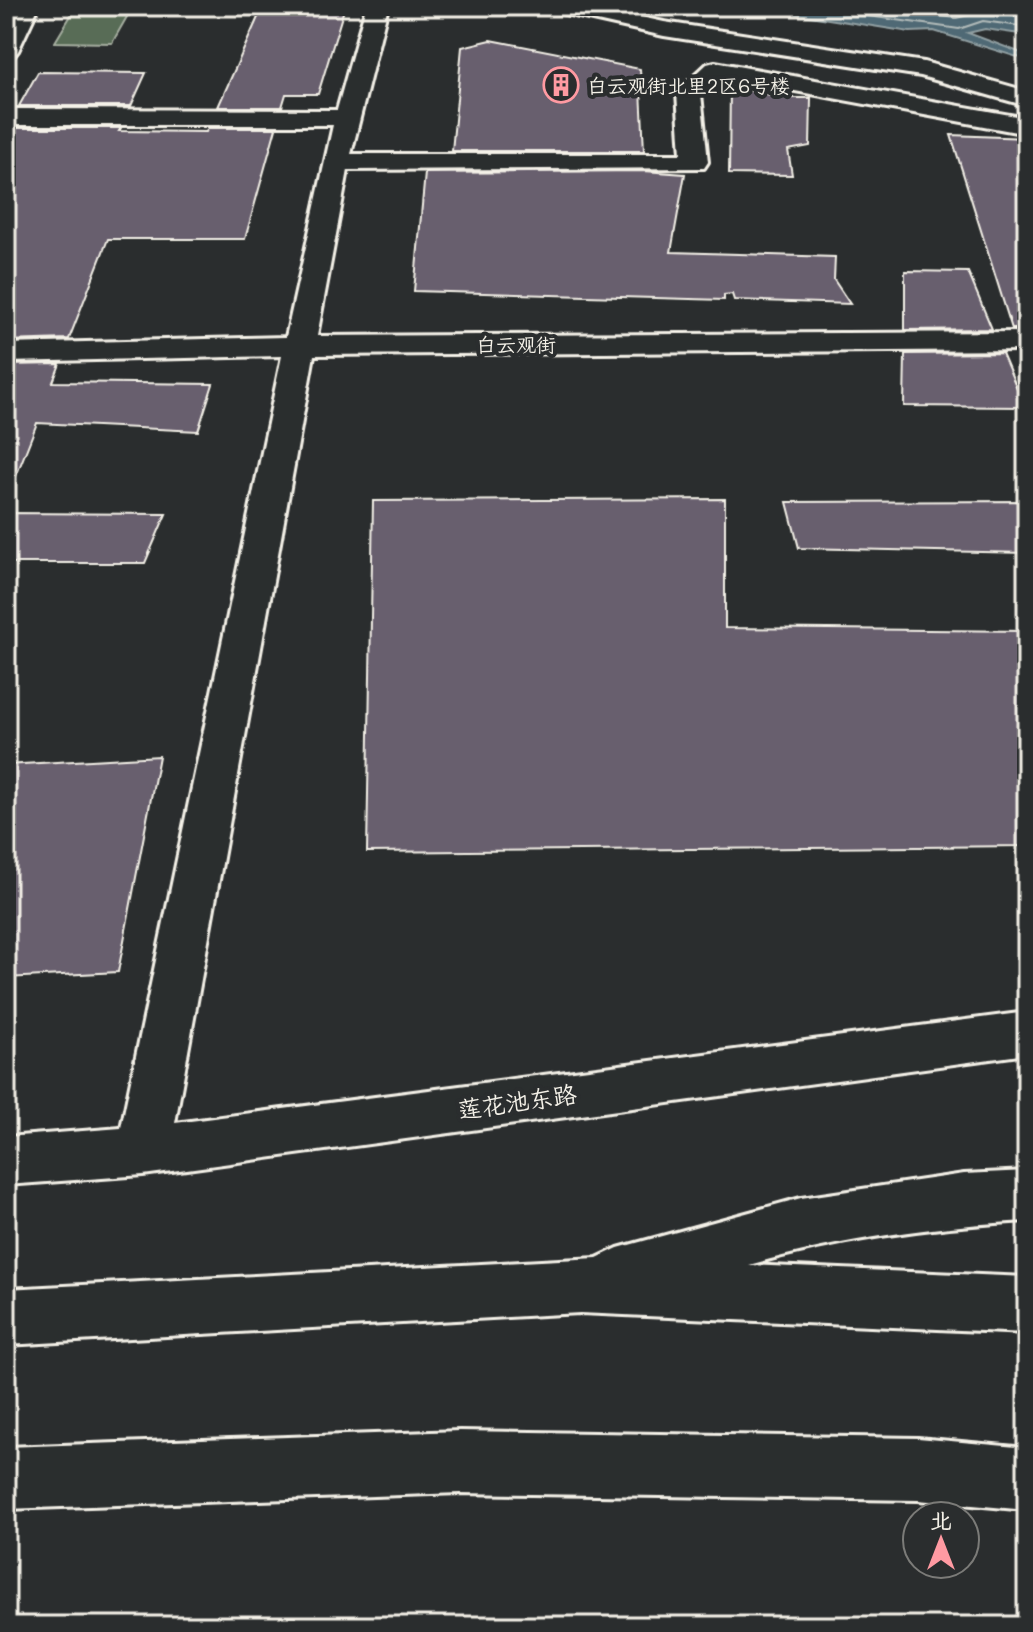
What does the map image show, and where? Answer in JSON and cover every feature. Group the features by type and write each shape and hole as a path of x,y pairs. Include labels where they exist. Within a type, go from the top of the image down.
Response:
{"main road":[{"path":"6,51 28,6"},
{"path":"143,1151 336,162 377,6"},
{"path":"560,6 664,29 924,69 1027,99"},
{"path":"336,162 695,162 689,92 715,69 1027,126"},
{"path":"6,117 347,118"},
{"name":"白云观街","path":"6,353 299,346 1027,341"},
{"name":"莲花池东路","path":"6,1161 143,1151 1027,1033"},
{"path":"580,1285 801,1224 964,1199 1027,1196"},
{"path":"6,1317 580,1285 1027,1305"},
{"path":"6,1478 460,1462 918,1469 1027,1479"}],"green space":[{"path":"76,7 132,8 112,43 55,42"}],"water":[{"path":"747,6 1027,6 1027,35 985,29 968,33 1027,55 1027,60 934,31 910,32"}],"building":[{"path":"263,6 345,6 318,94 286,94 282,107 218,107"},
{"name":"白云观街北里2区6号楼","path":"491,40 640,69 644,151 452,151 462,47"},
{"path":"38,72 146,73 131,106 19,106"},
{"path":"730,87 787,98 811,98 810,146 788,150 792,175 729,174"},
{"path":"6,128 206,132 208,128 276,128 245,239 108,239 69,339 6,341"},
{"path":"951,135 1027,138 1027,329 1012,329"},
{"path":"644,171 685,174 671,252 835,257 834,280 850,304 734,300 732,294 724,295 724,300 414,291 425,173"},
{"path":"905,271 968,272 992,329 905,330"},
{"path":"1002,353 1025,407 904,406 905,354"},
{"path":"60,364 53,382 213,384 198,431 37,423 9,494 6,493 6,365"},
{"path":"725,499 725,628 1027,631 1027,846 367,852 373,501"},
{"path":"1027,501 1027,553 799,548 787,502"},
{"path":"6,513 166,514 145,563 6,563"},
{"path":"159,756 118,972 6,978 6,765"}],"place":[{"name":"白云观街北里2区6号楼","path":"561,85"}]}
